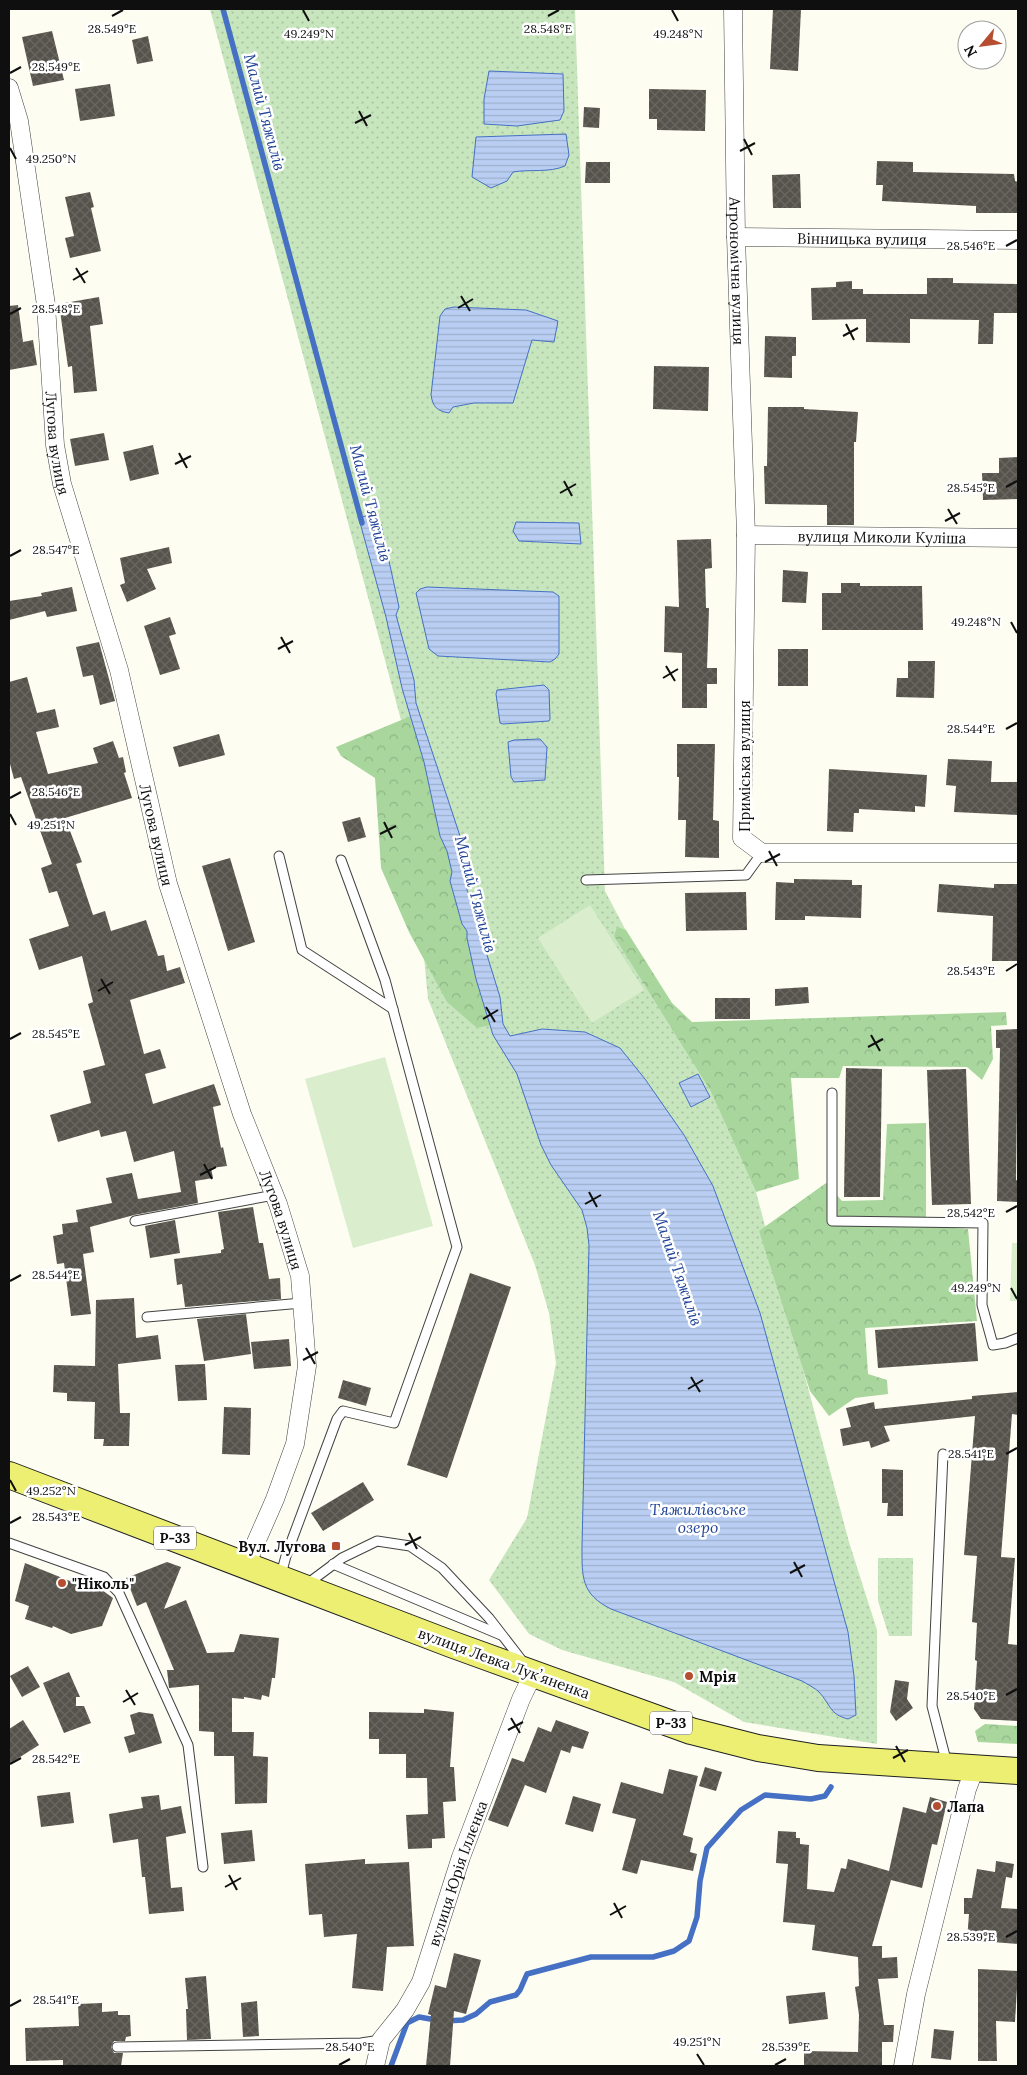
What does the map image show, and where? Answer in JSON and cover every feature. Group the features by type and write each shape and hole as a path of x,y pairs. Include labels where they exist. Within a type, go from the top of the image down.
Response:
{"main road":[{"name":"вулиця Левка Лукʼяненка","path":"9,1475 533,1674 691,1730 758,1748 818,1758 1018,1771"}],"street":[{"name":"Агрономічна вулиця","path":"733,9 736,237 746,535"},
{"name":"Лугова вулиця","path":"9,88 19,122 46,305 55,445 62,484 119,670 168,884 242,1114 274,1195 300,1276 308,1366 295,1444 275,1499 246,1565"},
{"name":"Вінницька вулиця","path":"736,237 1018,240"},
{"name":"вулиця Миколи Куліша","path":"746,535 1018,538"},
{"name":"Приміська вулиця","path":"746,535 742,838 762,853"},
{"path":"762,853 1018,854"},
{"name":"вулиця Юрія Іллєнка","path":"375,2066 381,2040 405,2010 421,1982 461,1857 521,1699 533,1674"},
{"path":"904,2066 916,1994 975,1768"}],"lane":[{"path":"586,880 746,875 762,853"},
{"path":"279,856 302,950 393,1009"},
{"path":"341,860 385,980 457,1247 394,1423 343,1411 337,1418 286,1556 292,1582 378,1541 410,1546 442,1568 489,1618 533,1674"},
{"path":"832,1093 832,1220 983,1223 982,1305 985,1319 994,1345 1018,1338"},
{"path":"135,1221 274,1195"},
{"path":"147,1317 302,1303"},
{"path":"943,1454 932,1706 948,1766"},
{"path":"9,1543 104,1577 119,1593 188,1745 203,1868"},
{"path":"333,1564 502,1635"},
{"path":"117,2047 362,2043 381,2040"}],"green space":[{"path":"210,9 575,9 605,891 710,1090 756,1192 849,1542 877,1630 877,1744 744,1722 674,1682 562,1650 529,1634 489,1580 527,1518 556,1363 549,1313 535,1265 428,999 401,720"},
{"path":"411,716 424,762 440,836 447,851 452,873 450,881 462,924 467,931 476,979 490,1025 477,1028 447,1002 409,932 381,868 375,778 341,756 336,747"},
{"path":"590,905 644,990 592,1023 538,938"},
{"path":"617,927 626,930 672,1003 692,1022 1006,1012 1007,1025 991,1026 993,1059 982,1080 967,1067 843,1066 839,1078 791,1078 799,1179 756,1192 710,1090 614,936"},
{"path":"385,1057 433,1226 353,1248 305,1079"},
{"path":"926,1123 926,1226 968,1229 977,1321 865,1328 868,1374 887,1380 888,1394 855,1398 829,1416 810,1391 759,1231 826,1183 842,1201 883,1200 887,1124"},
{"path":"1012,1243 1018,1243 1018,1301 1010,1301"},
{"path":"878,1558 913,1558 912,1636 889,1636 878,1601"},
{"path":"985,1724 1018,1726 1018,1744 978,1742 975,1731"}],"water":[{"path":"489,71 563,74 564,111 560,120 517,126 484,124 484,99"},
{"path":"566,134 569,155 565,166 546,170 513,172 507,181 491,188 472,177 476,137"},
{"path":"454,307 526,310 558,321 554,342 532,340 513,403 474,403 453,407 449,413 439,410 434,405 431,395 440,316 445,309"},
{"name":"Тяжилівське озеро","path":"372,515 381,524 399,607 396,615 414,680 416,703 462,842 467,890 477,911 487,955 500,997 503,1024 510,1036 542,1029 585,1032 620,1048 645,1079 684,1135 713,1186 760,1313 848,1632 854,1676 856,1715 848,1719 837,1715 819,1692 802,1681 611,1609 594,1597 585,1584 582,1567 582,1547 589,1245 587,1228 582,1210 551,1165 541,1145 517,1074 493,1035 476,979 467,931 462,924 450,881 452,872 447,851 440,836 424,762 402,688 386,617 359,519 360,517"},
{"path":"516,522 579,523 581,544 519,541 513,531"},
{"path":"427,587 553,592 559,596 559,654 550,662 438,656 429,649 416,593 420,589"},
{"path":"544,685 549,690 549,721 500,723 497,690"},
{"path":"540,739 547,747 545,780 514,782 511,777 508,742"},
{"path":"698,1074 710,1097 691,1107 679,1083"}],"building":[{"path":"773,9 801,9 798,71 770,69"},
{"path":"52,31 64,80 33,86 22,37"},
{"path":"148,36 153,61 137,64 132,40"},
{"path":"110,84 115,116 80,121 75,89"},
{"path":"649,89 706,90 705,131 657,130 657,119 649,119"},
{"path":"584,107 600,108 599,128 583,127"},
{"path":"877,161 913,162 913,172 1014,174 1015,181 1018,182 1018,213 976,213 976,206 882,201 883,185 876,185"},
{"path":"586,162 610,162 610,183 585,183"},
{"path":"800,174 801,208 773,208 772,175"},
{"path":"90,192 94,207 91,208 101,251 70,258 65,238 74,236 65,197"},
{"path":"927,278 953,278 953,283 1018,284 1018,313 994,313 993,344 978,344 979,320 910,319 910,343 866,342 866,319 812,320 811,288 836,287 836,282 852,281 852,289 863,289 863,294 927,294"},
{"path":"99,297 103,324 90,326 97,391 74,393 72,366 68,367 59,304"},
{"path":"18,305 23,342 33,340 37,365 9,370 9,306"},
{"path":"765,336 796,337 796,356 792,356 792,378 764,377"},
{"path":"654,366 709,367 708,411 653,409"},
{"path":"768,407 804,407 804,409 858,412 856,442 854,442 854,525 827,525 827,505 765,504 764,466 767,466"},
{"path":"104,433 109,460 75,466 70,439"},
{"path":"153,445 159,474 130,481 123,452"},
{"path":"1018,457 1018,499 983,500 982,473 999,473 999,458"},
{"path":"711,539 712,568 705,569 706,608 709,608 707,668 717,668 717,684 707,684 707,708 682,708 682,653 664,652 665,606 679,607 677,540"},
{"path":"169,547 172,563 147,569 156,589 127,602 120,585 125,583 120,558"},
{"path":"783,570 808,572 806,603 782,602"},
{"path":"841,583 860,583 860,586 922,586 923,630 822,630 822,593 841,593"},
{"path":"72,587 77,611 47,617 45,611 9,620 9,601 42,596 41,593"},
{"path":"170,617 176,634 169,636 180,669 160,675 144,626"},
{"path":"99,642 115,701 100,705 93,675 83,677 76,647"},
{"path":"778,649 808,649 808,686 778,686"},
{"path":"908,661 935,661 934,698 896,697 897,678 908,678"},
{"path":"27,677 37,713 55,709 59,727 36,732 48,774 98,763 93,748 113,741 119,758 123,757 126,772 124,773 132,798 65,818 82,862 76,864 93,915 105,911 111,931 146,920 158,956 164,955 167,971 180,967 185,983 130,1000 144,1054 160,1049 166,1068 145,1074 153,1104 214,1084 221,1105 213,1107 221,1148 223,1147 227,1166 211,1168 213,1178 195,1181 198,1203 134,1215 90,1227 94,1252 83,1254 91,1314 71,1316 64,1263 57,1264 53,1236 63,1234 62,1224 78,1222 76,1210 112,1203 106,1178 132,1173 138,1199 181,1192 174,1151 134,1162 126,1131 101,1137 99,1130 58,1142 50,1115 91,1103 83,1071 105,1065 88,1004 93,1002 82,956 39,970 29,939 69,926 57,891 49,893 41,868 52,864 21,777 14,779 9,760 9,682"},
{"path":"219,734 225,755 179,767 173,747"},
{"path":"677,744 715,744 713,820 719,821 719,858 685,857 686,820 678,820 679,777 677,777"},
{"path":"948,759 992,761 991,782 1018,782 1018,815 954,812 956,786 946,785"},
{"path":"829,769 927,775 925,807 915,806 915,812 859,809 859,813 854,813 853,832 827,831"},
{"path":"360,817 366,837 348,842 342,822"},
{"path":"230,858 255,942 228,951 202,866"},
{"path":"794,879 852,880 852,885 862,885 861,918 805,916 805,920 775,920 776,882 794,883"},
{"path":"939,884 994,888 994,884 1018,884 1018,961 992,961 993,916 937,912"},
{"path":"746,892 747,930 686,931 685,893"},
{"path":"808,987 809,1003 775,1006 775,989"},
{"path":"715,998 750,998 750,1019 715,1019"},
{"path":"1018,1029 1016,1180 1018,1181 1018,1202 997,1201 1000,1048 996,1048 996,1030"},
{"path":"846,1068 882,1069 880,1197 844,1197"},
{"path":"966,1069 971,1204 932,1205 927,1070"},
{"path":"253,1207 259,1243 263,1243 269,1279 280,1278 281,1299 185,1307 182,1284 177,1285 174,1259 221,1253 221,1250 224,1249 218,1212"},
{"path":"175,1220 180,1253 150,1258 145,1226"},
{"path":"470,1273 511,1287 447,1478 407,1465"},
{"path":"134,1298 136,1338 158,1335 161,1359 118,1364 120,1413 130,1413 129,1446 103,1446 104,1439 94,1439 95,1402 67,1401 67,1393 53,1392 54,1365 95,1366 96,1300"},
{"path":"246,1314 251,1354 204,1361 197,1319"},
{"path":"975,1323 978,1361 878,1368 875,1330"},
{"path":"289,1339 291,1366 254,1369 251,1342"},
{"path":"205,1364 207,1400 178,1401 175,1365"},
{"path":"343,1380 371,1388 366,1406 338,1398"},
{"path":"1018,1392 1018,1415 1012,1414 1001,1557 1015,1558 1008,1644 1018,1645 1018,1721 981,1719 974,1709 977,1623 972,1622 977,1556 964,1555 975,1416 884,1426 890,1441 871,1448 869,1441 843,1446 840,1429 851,1427 846,1408 874,1402 875,1409 972,1399 972,1396"},
{"path":"224,1407 251,1408 250,1455 222,1454"},
{"path":"882,1469 903,1470 903,1516 887,1516 888,1503 882,1503"},
{"path":"363,1482 374,1500 323,1531 311,1513"},
{"path":"167,1562 181,1567 164,1609 186,1600 207,1653 234,1652 240,1634 279,1638 275,1678 272,1678 269,1697 262,1695 261,1700 244,1697 244,1699 232,1698 232,1732 254,1732 253,1756 268,1757 267,1803 235,1804 234,1756 214,1756 214,1732 199,1731 199,1685 169,1688 167,1670 174,1670 146,1602 137,1606 126,1578"},
{"path":"25,1563 70,1581 72,1576 95,1585 113,1598 102,1626 71,1634 53,1626 52,1628 25,1619 29,1606 15,1601"},
{"path":"28,1666 40,1687 22,1697 10,1676"},
{"path":"69,1672 80,1697 76,1697 76,1706 84,1706 91,1723 64,1733 43,1683"},
{"path":"895,1680 909,1682 907,1699 913,1708 896,1721 890,1712"},
{"path":"424,1709 454,1712 450,1767 454,1767 456,1801 443,1802 445,1838 432,1839 432,1848 408,1849 406,1815 428,1814 427,1778 406,1778 406,1754 379,1754 379,1739 369,1739 369,1712 424,1713"},
{"path":"139,1712 153,1714 162,1743 129,1753 124,1737 135,1734 130,1715"},
{"path":"23,1720 39,1745 9,1764 9,1729"},
{"path":"556,1720 589,1732 583,1749 572,1746 570,1753 561,1750 546,1793 525,1785 508,1827 488,1820 512,1758 524,1762 538,1727 551,1732"},
{"path":"705,1767 722,1772 716,1791 699,1786"},
{"path":"669,1769 698,1776 683,1835 693,1838 690,1852 697,1854 693,1871 641,1860 637,1874 622,1870 636,1819 612,1813 621,1782 663,1794"},
{"path":"70,1792 74,1823 41,1827 37,1796"},
{"path":"159,1795 161,1810 181,1806 186,1833 166,1837 171,1888 182,1887 184,1911 149,1914 145,1877 142,1877 138,1839 113,1843 109,1814 143,1808 141,1797"},
{"path":"573,1796 601,1804 593,1832 565,1824"},
{"path":"930,1797 947,1802 937,1845 932,1844 922,1888 891,1880 872,1946 882,1946 882,1958 897,1957 898,1978 878,1979 884,2025 894,2025 893,2042 882,2042 882,2066 804,2066 804,2051 858,2052 859,2015 855,1987 859,1986 858,1957 812,1950 815,1925 783,1922 788,1864 776,1863 778,1831 796,1832 796,1838 800,1838 800,1844 809,1845 807,1889 834,1892 841,1868 846,1869 848,1859 889,1871 903,1807 926,1813"},
{"path":"252,1830 255,1861 224,1864 221,1833"},
{"path":"365,1859 365,1864 409,1862 414,1946 387,1947 383,1991 352,1988 357,1934 324,1937 322,1914 309,1915 305,1864"},
{"path":"996,1861 1014,1864 1012,1878 1006,1877 1001,1908 1018,1909 1018,1944 967,1940 969,1914 964,1914 964,1898 972,1898 977,1869 995,1872"},
{"path":"454,1953 481,1960 466,2014 454,2011 450,2066 426,2066 431,2015 428,2014 435,1985 446,1988"},
{"path":"978,1969 1018,1971 1015,2022 996,2021 997,2061 978,2061"},
{"path":"206,1976 211,2039 187,2040 186,2009 188,2009 185,1978"},
{"path":"825,1992 828,2019 789,2024 786,1996"},
{"path":"257,2001 259,2036 243,2037 241,2003"},
{"path":"102,2003 102,2012 118,2011 118,2015 130,2015 131,2036 126,2037 125,2041 114,2041 111,2047 114,2053 123,2053 121,2066 63,2066 63,2060 26,2061 25,2028 79,2026 78,2004"},
{"path":"934,2029 954,2031 951,2060 931,2058"}],"waterway":[{"name":"Малий Тяжилів","path":"223,9 362,523"},
{"name":"Малий Тяжилів","path":"445,2021 463,2020 476,2014 490,2002 516,1995 527,1974 591,1957 653,1957 674,1951 689,1941 697,1917 700,1881 707,1848 741,1810 765,1795 811,1799 825,1796 831,1787"},
{"name":"Малий Тяжилів","path":"391,2066 407,2023 419,2017 436,2020"}],"place":[{"name":"Вул. Лугова","path":"336,1546"},
{"name":"\"Ніколь\"","path":"62,1583"},
{"name":"Мрія","path":"689,1676"},
{"name":"Лапа","path":"937,1806"}]}
